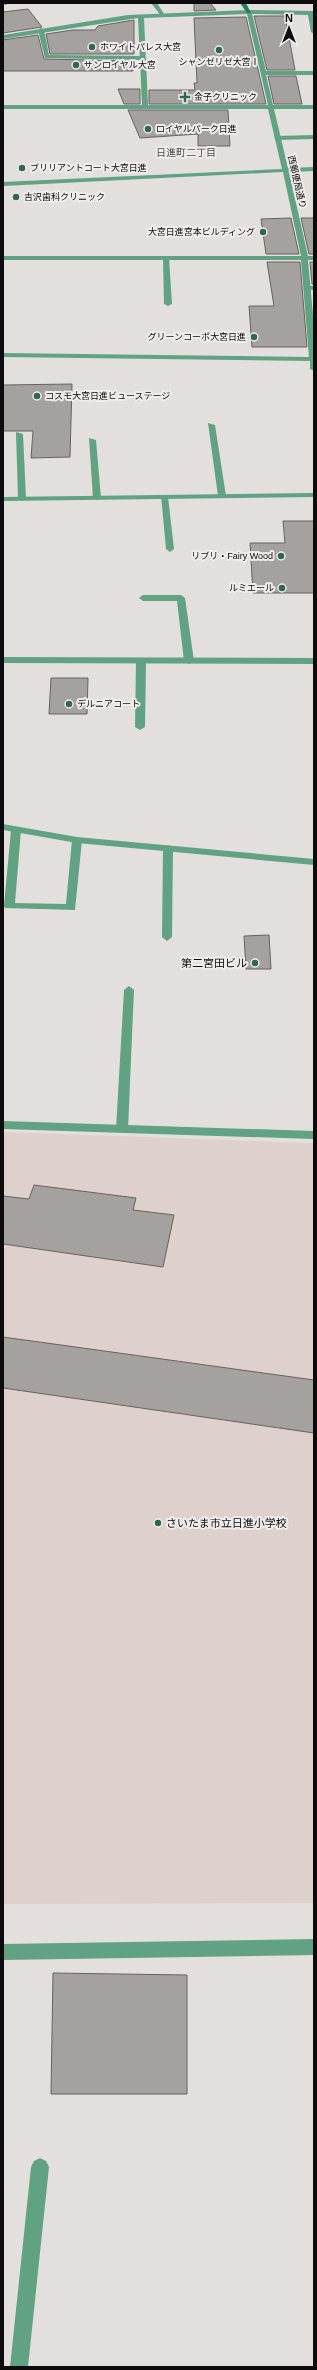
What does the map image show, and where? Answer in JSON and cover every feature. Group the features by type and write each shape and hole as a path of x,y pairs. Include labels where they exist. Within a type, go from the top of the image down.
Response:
{"street":[{"path":"154,3 164,16"},
{"name":"西郵便局通り","path":"243,3 249,12 310,288 314,369"},
{"path":"3,36 141,16 249,12 312,13 314,32"},
{"path":"141,16 144,107"},
{"path":"41,30 47,57 143,58"},
{"path":"263,73 314,73"},
{"path":"3,108 314,107"},
{"path":"278,138 314,137"},
{"path":"3,184 285,170 314,170"},
{"path":"3,258 314,258"},
{"path":"166,258 168,304"},
{"path":"3,355 314,360"},
{"path":"211,425 222,496"},
{"path":"19,434 22,499"},
{"path":"92,440 97,498"},
{"path":"3,499 314,495"},
{"path":"164,497 170,549"},
{"path":"142,598 181,598 189,661"},
{"path":"3,660 314,661"},
{"path":"140,727 141,661"},
{"path":"3,827 77,840 314,862"},
{"path":"16,830 9,906 71,908 77,840"},
{"path":"167,937 168,848"},
{"path":"122,1129 129,990"},
{"path":"3,1125 314,1135"},
{"path":"3,1952 314,1947"},
{"path":"19,2367 40,2167"}],"shaded area":[{"name":"さいたま市立日進小学校","path":"3,1132 314,1143 314,1903 3,1904"}],"building":[{"path":"194,3 210,3 216,10 194,11"},
{"path":"28,9 42,27 3,33 3,12"},
{"path":"254,16 285,16 295,70 267,70"},
{"path":"246,17 266,104 149,104 149,90 195,90 194,83 197,83 194,18"},
{"path":"134,20 134,54 50,54 46,34 73,30 95,30 98,26"},
{"path":"38,35 44,59 133,61 133,71 3,71 3,40"},
{"path":"268,76 296,76 302,104 274,104"},
{"path":"118,89 140,89 140,104 124,104"},
{"path":"128,110 228,110 230,146 198,146 198,134 140,138"},
{"path":"291,218 299,254 266,254 261,219"},
{"path":"301,218 314,218 314,254 309,254"},
{"path":"267,262 300,262 307,347 252,347 249,306 274,306"},
{"path":"310,262 314,262 314,284 312,284"},
{"path":"72,384 70,457 31,458 33,431 3,431 3,385"},
{"path":"283,521 314,521 314,593 253,593 250,543 285,543"},
{"name":"デルニアコート","path":"51,678 88,678 87,714 49,714"},
{"path":"269,935 271,969 246,969 244,936"},
{"path":"34,1185 136,1198 133,1210 174,1215 163,1267 3,1244 3,1196 29,1199"},
{"path":"3,1337 314,1380 314,1433 3,1388"},
{"path":"53,1973 187,1975 187,2094 51,2094"}],"railway":[{"path":"3,4 7,3"}],"place":[{"name":"ホワイトパレス大宮","path":"92,47"},
{"name":"シャンゼリゼ大宮Ⅰ","path":"219,50"},
{"name":"サンロイヤル大宮","path":"76,65"},
{"name":"金子クリニック","path":"185,97"},
{"name":"ロイヤルパーク日進","path":"148,129"},
{"name":"ブリリアントコート大宮日進","path":"22,168"},
{"name":"吉沢歯科クリニック","path":"16,197"},
{"name":"大宮日進宮本ビルディング","path":"263,232"},
{"name":"グリーンコーポ大宮日進","path":"254,337"},
{"name":"コスモ大宮日進ビューステージ","path":"37,396"},
{"name":"リブリ・Fairy Wood","path":"281,556"},
{"name":"ルミエール","path":"282,588"},
{"name":"デルニアコート","path":"69,704"},
{"name":"第二宮田ビル","path":"255,963"},
{"name":"さいたま市立日進小学校","path":"158,1523"}],"district":[{"name":"日進町二丁目","path":"186,152"}]}
